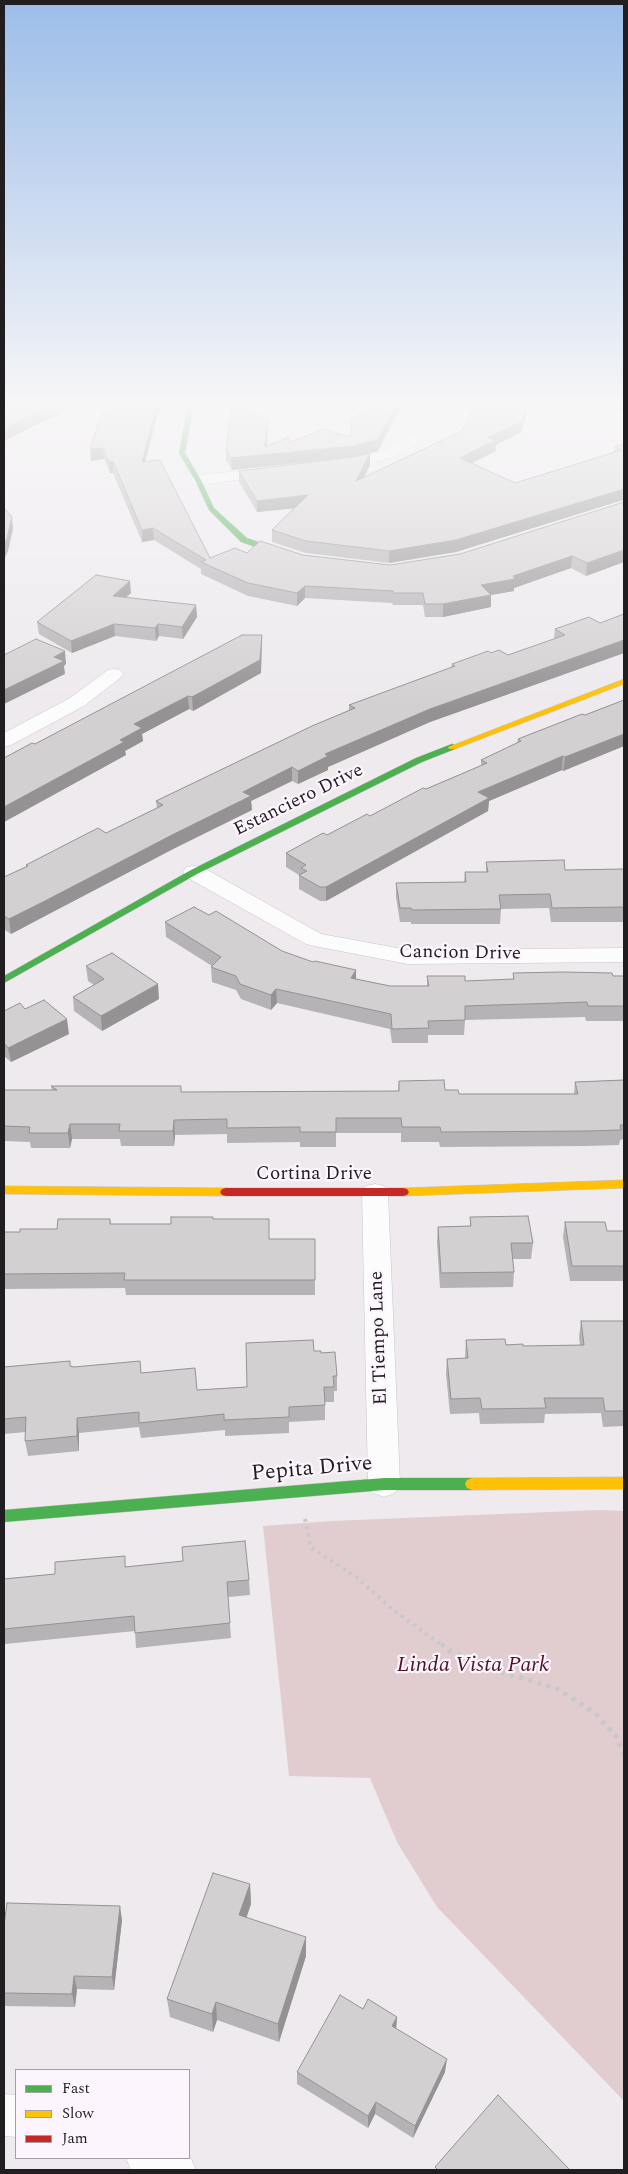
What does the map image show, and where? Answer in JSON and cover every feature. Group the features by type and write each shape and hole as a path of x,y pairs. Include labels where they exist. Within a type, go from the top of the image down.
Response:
{"street":[{"path":"209,505 244,540 303,560"},
{"path":"4,741 78,702 114,674"},
{"name":"Estanciero Drive","path":"4,980 194,872 419,760 624,681"},
{"name":"Cancion Drive","path":"194,872 314,939 408,956 624,955"},
{"name":"Cortina Drive","path":"4,1190 375,1193 624,1184"},
{"name":"El Tiempo Lane","path":"375,1193 384,1484"},
{"name":"Pepita Drive","path":"4,1516 384,1484 624,1484"},
{"path":"149,2159 175,2170"}],"path":[{"path":"303,1491 306,1530 311,1548 355,1576 393,1610 450,1651 495,1670 558,1688 595,1713 616,1736 624,1756"}],"green space":[{"name":"Linda Vista Park","path":"599,1510 624,1511 624,2101 437,1907 397,1842 370,1778 289,1776 263,1526 332,1521"}],"building":[{"path":"132,505 183,505 210,558 235,548 247,553 260,541 303,555 390,565 460,554 613,505 624,505 624,550 587,563 572,556 513,576 515,579 481,585 491,595 443,604 425,604 423,593 393,593 393,591 305,586 297,593 248,583 201,562 206,560 153,528 142,530"},
{"path":"297,505 570,505 456,540 389,551 306,541 272,530"},
{"path":"4,508 12,517 4,545"},
{"path":"96,575 130,581 113,596 196,605 182,627 158,624 155,628 114,624 71,641 37,622"},
{"path":"624,614 624,640 430,709 325,754 328,756 298,771 292,767 243,792 251,796 9,919 4,916 4,877 98,828 106,833 163,805 156,801 312,726 355,708 349,705 455,666 452,664 488,651 491,653 499,650 508,655 565,635 555,629 589,617 600,623"},
{"path":"242,635 262,635 260,660 192,697 188,696 134,724 142,728 120,740 124,742 4,807 4,758 32,743 35,744"},
{"path":"36,639 65,651 54,657 64,661 4,690 4,655"},
{"path":"624,700 624,734 565,757 563,756 478,792 489,798 326,887 320,887 299,875 307,871 301,868 306,865 286,853 323,833 327,835 367,814 370,816 423,788 426,789 487,763 481,760 521,741 518,739"},
{"path":"564,860 565,870 624,869 624,907 552,908 550,894 499,895 501,909 412,910 411,908 400,908 396,883 466,882 465,872 488,872 486,862"},
{"path":"194,907 209,915 216,911 282,951 313,962 356,970 351,978 390,986 429,986 427,976 465,976 465,981 514,979 513,973 612,973 613,976 624,976 624,1006 588,1006 587,1002 465,1006 465,1020 428,1021 429,1028 392,1029 391,1014 276,989 271,995 240,984 236,976 211,967 221,957 165,922"},
{"path":"112,953 158,984 101,1016 73,997 104,979 86,966"},
{"path":"44,1000 67,1019 8,1048 4,1043 4,1011 20,1003 25,1009"},
{"path":"444,1080 445,1090 458,1090 459,1094 578,1094 575,1082 624,1080 624,1125 620,1125 621,1130 441,1132 440,1127 402,1127 401,1118 336,1118 336,1132 300,1132 300,1127 227,1128 227,1119 174,1120 173,1131 119,1131 120,1124 70,1124 68,1133 29,1133 30,1127 4,1126 4,1090 57,1090 51,1086 181,1086 181,1092 399,1091 399,1081"},
{"path":"528,1216 533,1243 511,1243 514,1272 441,1273 438,1227 471,1226 470,1217"},
{"path":"171,1217 269,1219 269,1239 315,1239 315,1280 124,1280 125,1273 4,1274 4,1232 20,1232 20,1229 57,1229 58,1219 110,1219 110,1224 171,1224"},
{"path":"565,1222 605,1222 607,1231 624,1231 624,1266 572,1266"},
{"path":"581,1321 624,1321 624,1411 605,1411 603,1398 544,1398 546,1408 482,1409 480,1398 451,1399 447,1359 468,1358 466,1340 505,1339 506,1345 523,1344 523,1346 584,1345"},
{"path":"313,1340 314,1351 321,1351 321,1353 335,1352 337,1376 333,1376 334,1387 324,1387 325,1405 289,1407 289,1417 224,1420 224,1414 139,1423 139,1412 77,1418 77,1436 25,1441 26,1417 4,1419 4,1367 70,1361 70,1366 74,1367 140,1361 141,1373 195,1368 197,1390 247,1387 246,1343"},
{"path":"245,1541 249,1580 227,1582 230,1623 135,1633 134,1616 4,1629 4,1579 55,1574 55,1562 125,1556 125,1567 183,1561 182,1547"},
{"path":"213,1873 250,1884 239,1915 306,1937 278,2024 216,2002 212,2014 167,1999"},
{"path":"7,1903 120,1906 112,1977 74,1976 72,1994 4,1993 4,1925"},
{"path":"340,1995 363,2009 368,1999 397,2017 392,2026 447,2059 415,2126 376,2102 368,2116 297,2072"},
{"path":"498,2095 570,2170 438,2170 435,2167"}],"traffic: fast":[{"path":"209,505 244,540 293,557"},
{"path":"4,980 194,872 419,760 452,747"},
{"path":"4,1516 384,1484 472,1484"}],"traffic: slow":[{"path":"452,747 624,681"},
{"path":"403,1192 624,1184"},
{"path":"4,1190 226,1192"},
{"path":"472,1484 624,1483"}],"traffic: jam":[{"path":"226,1192 403,1192"}]}
